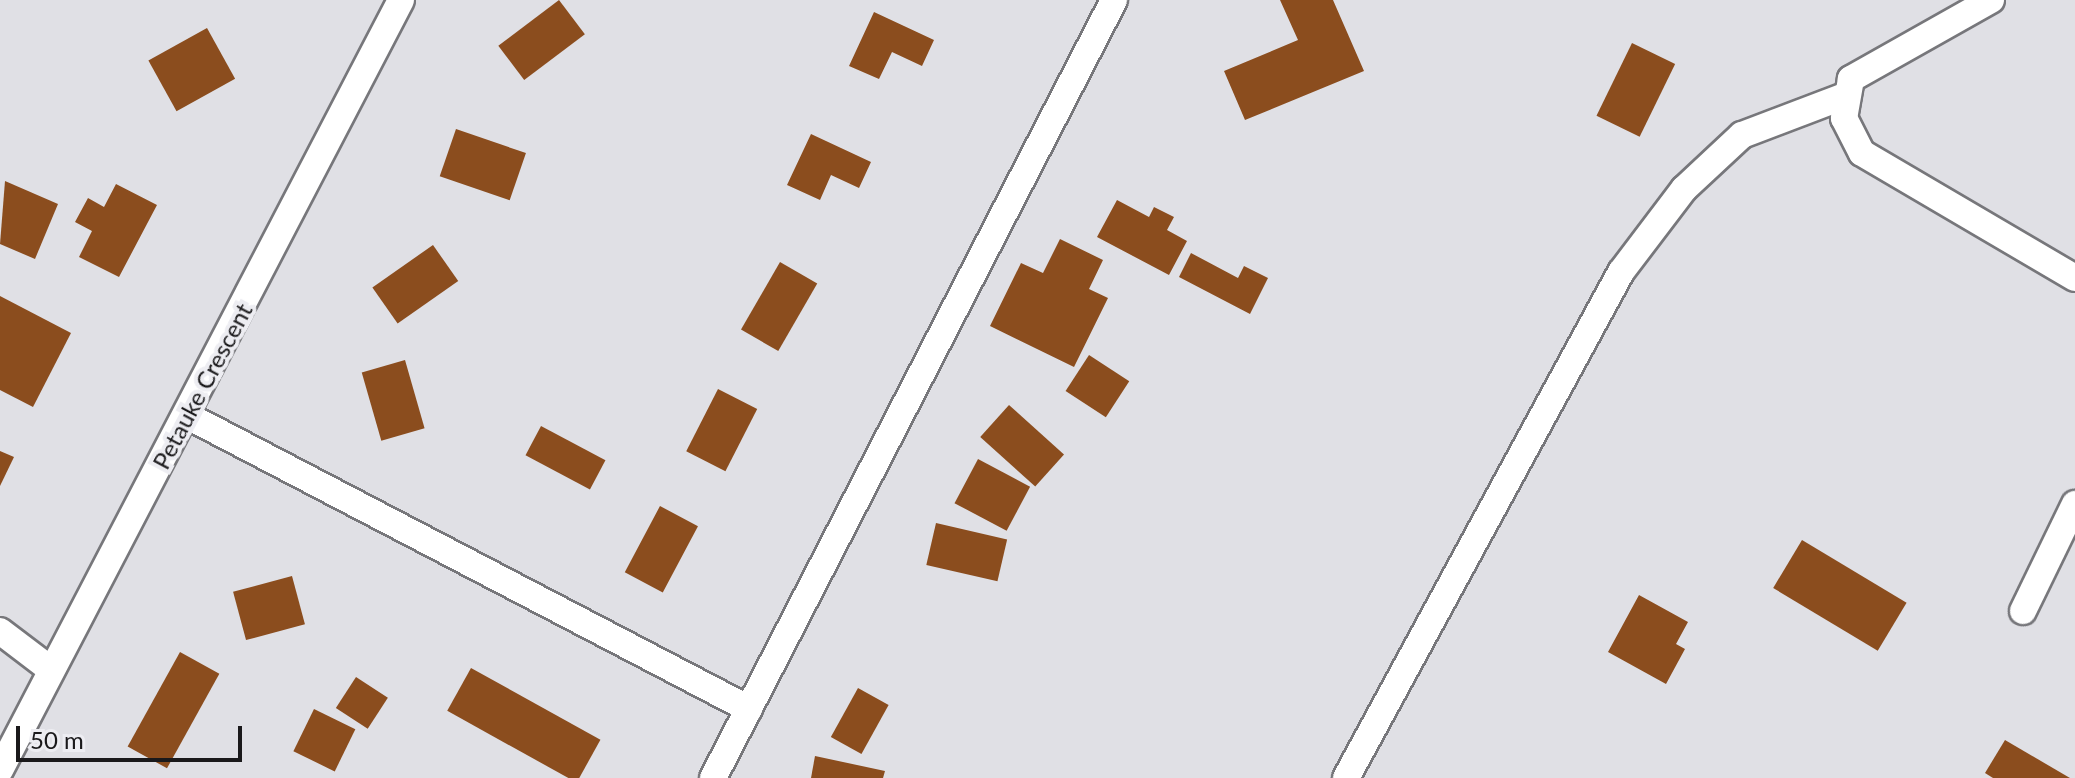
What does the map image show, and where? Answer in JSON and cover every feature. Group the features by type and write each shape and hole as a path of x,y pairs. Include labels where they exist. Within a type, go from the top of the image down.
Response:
{"street":[{"name":"Petauke Crescent","path":"0,770 401,0"},
{"path":"713,778 1114,0"},
{"path":"1346,778 1621,272 1684,189 1742,135 1842,97 1851,79 1991,0"},
{"path":"1842,97 1862,153 2075,278"},
{"path":"186,415 749,709"},
{"path":"2023,611 2075,504"},
{"path":"0,631 50,669"}],"building":[{"path":"559,0 585,34 524,80 498,46"},
{"path":"1280,0 1333,0 1364,71 1245,120 1224,71 1298,40"},
{"path":"874,12 934,40 922,66 892,52 879,79 849,66"},
{"path":"207,28 235,79 177,111 148,60"},
{"path":"1632,43 1675,64 1640,137 1596,116"},
{"path":"456,129 526,153 510,200 440,176"},
{"path":"811,134 871,162 859,188 831,175 820,200 787,185"},
{"path":"5,181 58,204 35,259 0,244"},
{"path":"116,184 157,205 119,277 79,257 92,231 75,222 88,198 104,207"},
{"path":"1117,200 1149,217 1154,207 1174,217 1167,230 1187,241 1169,275 1097,237"},
{"path":"1060,239 1103,260 1089,289 1108,298 1074,367 990,326 1021,263 1043,273"},
{"path":"433,245 458,281 398,323 372,287"},
{"path":"1191,253 1238,278 1244,266 1268,278 1250,314 1179,277"},
{"path":"780,262 817,284 778,351 741,330"},
{"path":"0,296 71,333 33,407 0,390"},
{"path":"1089,355 1129,381 1106,417 1066,391"},
{"path":"405,360 425,428 381,441 362,372"},
{"path":"718,389 757,409 725,471 686,451"},
{"path":"1009,405 1064,455 1035,486 980,437"},
{"path":"541,426 605,460 590,489 526,455"},
{"path":"0,451 14,457 0,486"},
{"path":"978,459 1030,487 1007,531 955,503"},
{"path":"660,506 698,526 663,592 625,572"},
{"path":"936,523 1007,539 997,581 926,565"},
{"path":"1802,540 1907,603 1878,651 1773,588"},
{"path":"292,576 305,624 246,640 233,592"},
{"path":"1639,595 1688,622 1676,644 1685,649 1666,684 1608,652"},
{"path":"180,652 219,674 167,768 128,746"},
{"path":"471,668 600,740 579,778 568,778 447,711"},
{"path":"356,677 388,698 368,729 336,708"},
{"path":"858,688 889,705 861,754 831,737"},
{"path":"314,709 355,729 335,771 293,751"},
{"path":"2005,740 2070,778 1993,778 1985,773"},
{"path":"815,756 885,771 883,778 811,778"}]}
